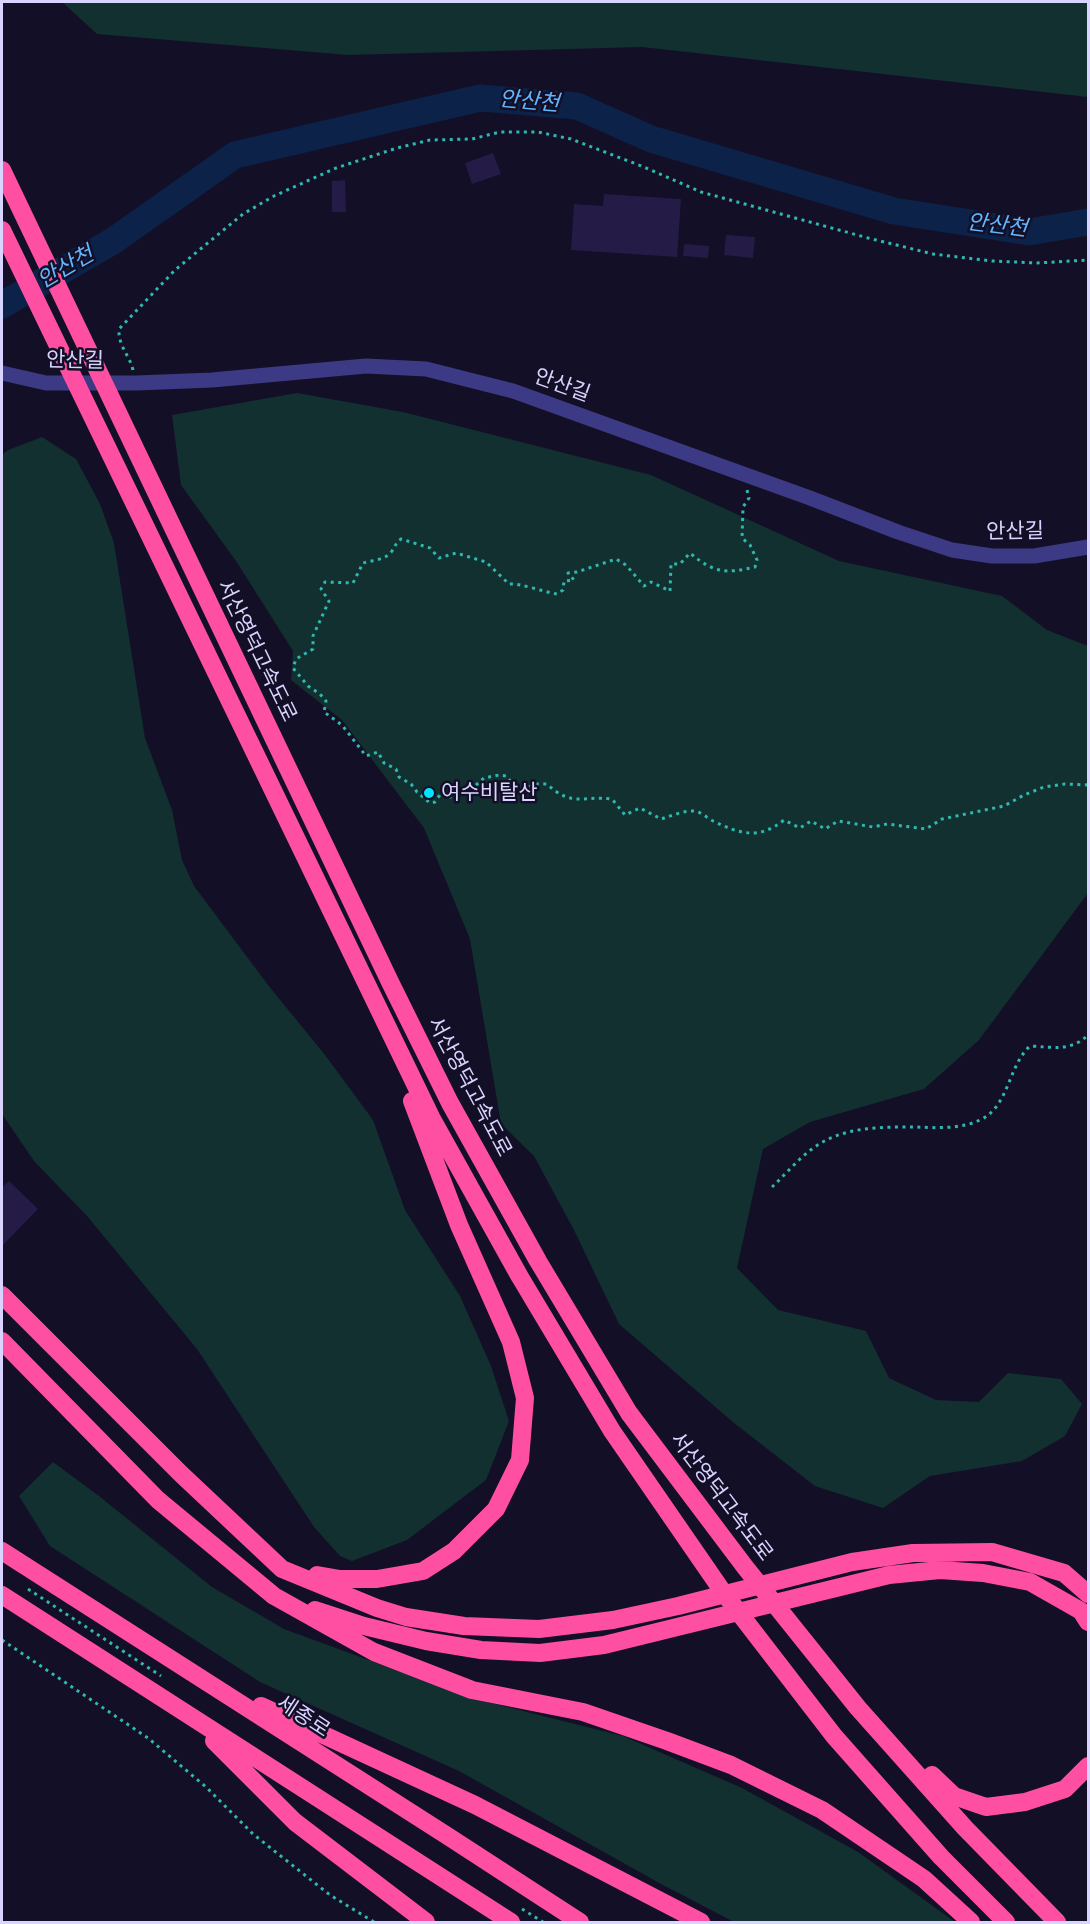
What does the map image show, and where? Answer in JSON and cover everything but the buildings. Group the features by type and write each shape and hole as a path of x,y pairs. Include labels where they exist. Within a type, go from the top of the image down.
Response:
{"highway":[{"name":"서산영덕고속도로","path":"2,170 450,1103 538,1261 629,1413 745,1567 858,1708 965,1828 1057,1923"},
{"path":"2,230 431,1117 520,1276 612,1431 723,1592 834,1736 941,1857 1006,1923"},
{"path":"282,1569 340,1579 376,1579 423,1571 454,1551 496,1509 520,1460 525,1398 511,1341 459,1225 372,997"},
{"path":"2,1295 181,1474 282,1569 377,1608 406,1617 464,1626 539,1629 613,1620 852,1562 913,1553 992,1552 1064,1573 1089,1594"},
{"path":"2,1341 158,1500 274,1596 374,1652 472,1690 583,1712 731,1765 822,1810 924,1880 971,1923"},
{"name":"세종로","path":"2,1551 580,1923"},
{"path":"274,1596 364,1626 426,1641 481,1650 540,1653 604,1645 889,1575 940,1570 1030,1582 1081,1611 1089,1622"},
{"path":"2,1595 511,1923"},
{"path":"199,1677 475,1804 701,1923"},
{"path":"858,1708 954,1796 986,1807 1025,1802 1065,1789 1089,1767"},
{"path":"187,1714 295,1822 426,1923"}],"street":[{"name":"안산길","path":"2,373 46,383 137,383 212,380 366,366 426,369 513,391 952,550 993,556 1034,556 1089,547"}],"path":[{"path":"137,383 130,358 118,341 119,329 175,270 243,214 274,196 336,168 430,140 472,139 500,132 538,132 571,139 644,167 700,192 933,254 992,261 1089,260"},
{"path":"742,474 749,498 743,507 742,538 750,545 757,560 755,567 737,571 716,570 690,553 680,564 671,564 670,591 651,582 644,586 626,565 616,559 568,573 574,580 564,581 562,590 557,594 517,583 509,584 486,562 456,553 439,558 430,548 401,539 391,553 384,558 363,563 353,583 325,582 321,589 329,601 313,636 313,649 296,659 293,668 308,686 326,701 324,712 342,725 366,756 378,752 384,763 396,769 399,777 411,784 430,803 435,802 442,792 450,797 474,788 484,778 500,775 506,776 521,794 532,784 547,783 558,794 573,800 612,799 625,815 640,808 660,819 678,813 695,811 743,833 757,833 773,829 784,820 800,828 811,821 825,829 838,821 873,827 887,824 926,829 942,819 1004,806 1044,787 1065,784 1089,785"},
{"path":"772,1187 811,1150 826,1140 848,1132 877,1127 941,1128 980,1120 996,1108 1023,1053 1030,1046 1066,1048 1089,1035"},
{"path":"2,1640 148,1738 206,1787 253,1834 330,1896 374,1923"}],"green space":[{"path":"62,2 1088,2 1088,97 642,47 348,55 97,34"},
{"path":"297,393 403,412 651,475 839,561 1002,596 1047,630 1088,646 1088,893 979,1040 924,1089 810,1122 763,1149 737,1268 778,1310 866,1331 889,1378 936,1400 979,1402 1008,1373 1061,1379 1082,1404 1065,1436 1022,1461 930,1476 883,1508 815,1486 734,1423 619,1324 574,1230 534,1156 501,1124 470,939 424,828 342,720 291,680 293,651 236,561 181,485 172,415"},
{"path":"42,437 76,459 100,504 114,543 145,738 172,810 182,860 194,886 373,1120 405,1210 460,1296 491,1366 509,1421 486,1480 407,1540 352,1561 340,1556 314,1527 197,1349 87,1216 34,1161 2,1114 2,455 8,450"},
{"path":"53,1462 212,1587 284,1629 475,1699 623,1736 742,1788 858,1852 955,1922 734,1922 661,1884 459,1771 260,1682 50,1546 19,1496"}],"waterway":[{"name":"안산천","path":"2,305 113,241 235,155 480,98 577,106 651,139 894,211 1029,232 1088,222"}],"place":[{"name":"여수비탈산","path":"429,793"}]}
